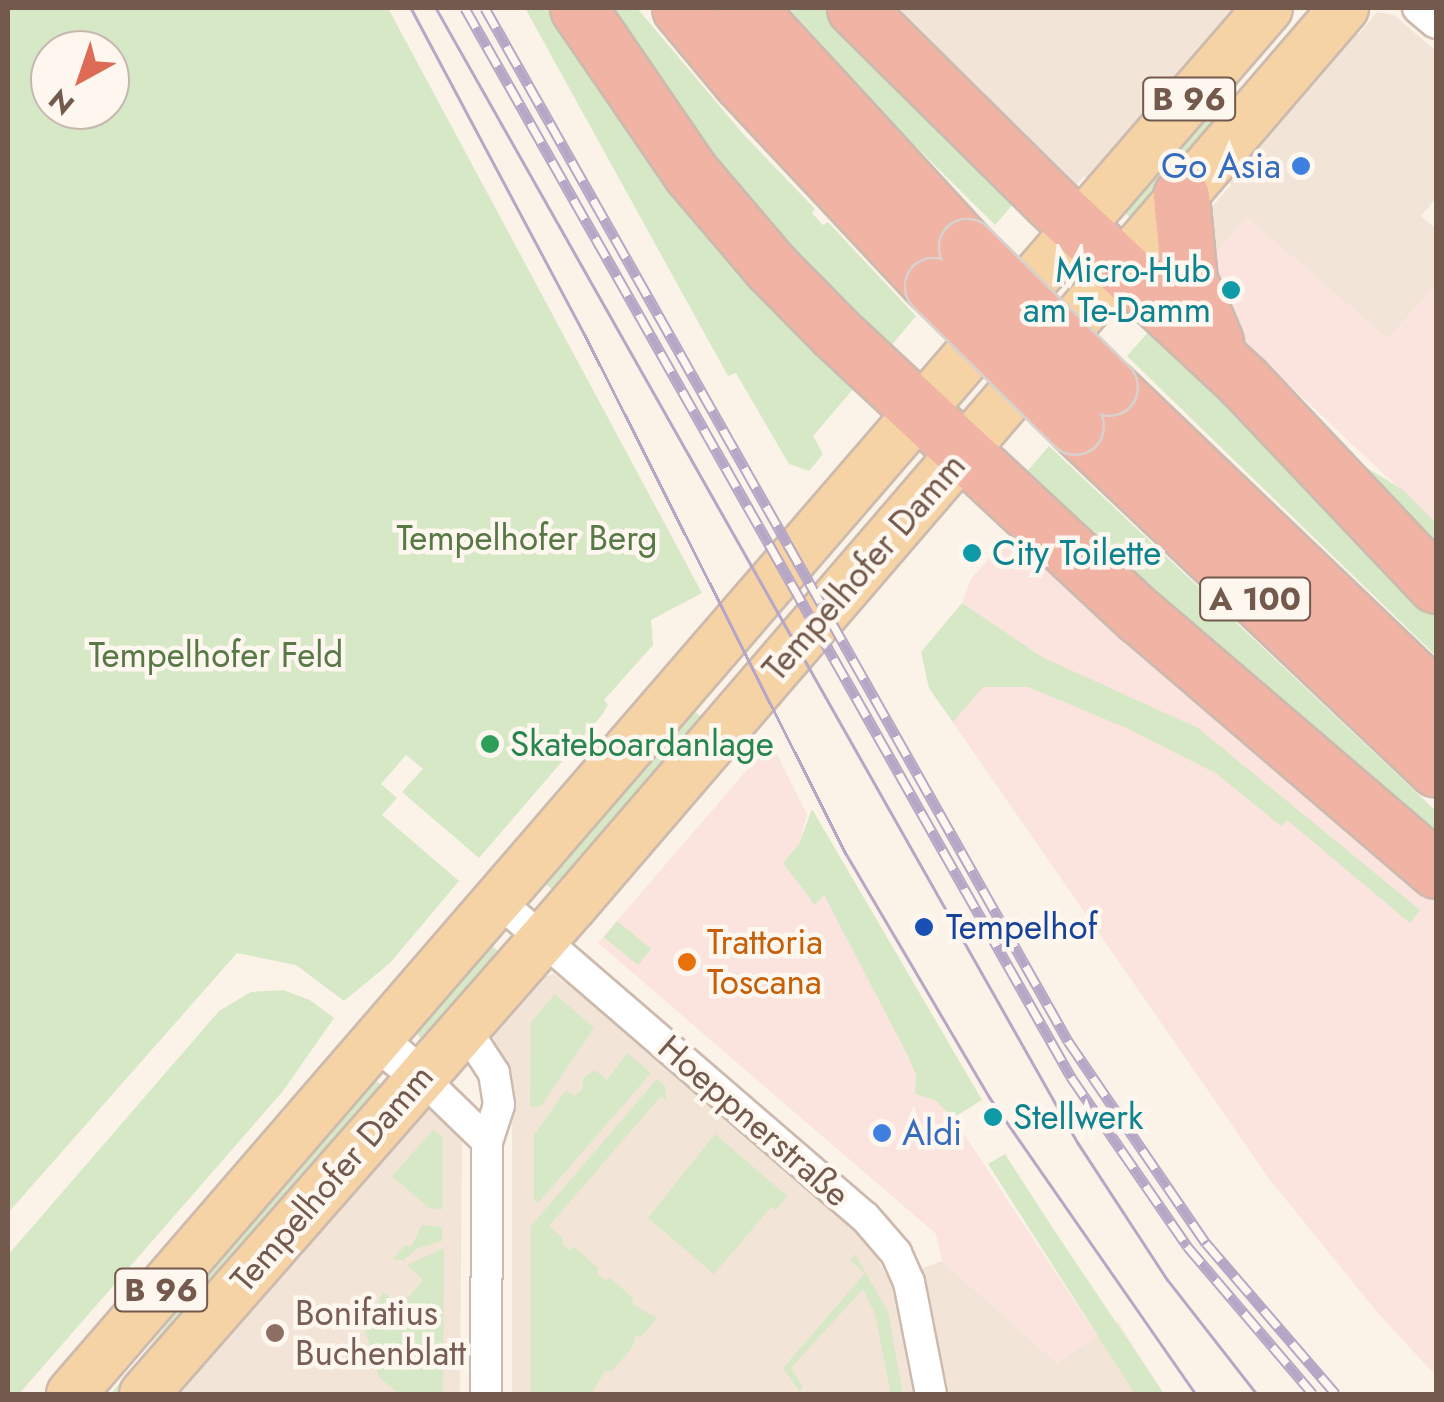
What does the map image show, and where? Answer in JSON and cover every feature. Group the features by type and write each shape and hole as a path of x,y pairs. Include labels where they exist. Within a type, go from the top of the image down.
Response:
{"highway":[{"path":"578,8 691,174 771,267 962,452 1140,616 1436,870"},
{"name":"A 100","path":"680,8 740,80 950,266 1092,407 1436,769"},
{"name":"A 100","path":"747,8 950,266"},
{"path":"856,8 1079,227 1232,370 1436,584"},
{"path":"1182,196 1193,294 1232,370"},
{"name":"A 100","path":"1092,407 1436,699"}],"main road":[{"name":"Tempelhofer Damm","path":"71,1394 1268,8"},
{"name":"Tempelhofer Damm","path":"144,1394 542,939 1344,8"}],"street":[{"path":"1418,8 1436,23"},
{"name":"Hoeppnerstraße","path":"496,898 866,1216 896,1253 909,1282 931,1394"},
{"path":"464,1027 490,1064 499,1104 487,1141 486,1394"},
{"path":"376,1040 487,1141"}],"shaded area":[{"path":"872,8 1245,8 1093,183 1084,176 1072,190"},
{"path":"1377,12 1394,15 1436,51 1436,198 1421,216 1436,229 1436,285 1388,339 1247,218 1205,267 1203,217 1231,185 1222,177 1350,29 1358,35"},
{"path":"1246,217 1388,339 1436,285 1436,523 1238,337 1205,267"},
{"path":"1018,526 1436,892 1436,1376 1377,1312 1270,1180 929,688 921,652 962,603 971,579"},
{"path":"771,742 807,814 799,844 957,1116 954,1119 1097,1335 1057,1363 942,1261 936,1234 598,943"},
{"path":"554,974 564,982 569,976 867,1240 897,1295 916,1394 512,1394 512,1091 492,1033 540,978"},
{"path":"431,1105 462,1140 460,1394 165,1394"},
{"path":"942,1261 1057,1363 1117,1321 1164,1394 946,1394 920,1269"}],"green space":[{"name":"Tempelhofer Feld","path":"8,8 388,8 702,593 651,620 653,645 604,700 608,705 602,715 479,858 402,792 423,769 406,755 381,784 397,798 382,815 459,881 390,963 344,1001 296,965 237,953 8,1213"},
{"path":"525,8 561,8 861,380 813,436 823,454 809,471 789,464 736,373 728,376"},
{"path":"605,8 637,8 744,135 815,209 812,213 823,225 828,222 916,316 886,352 840,308 710,157"},
{"path":"789,8 829,8 1022,194 995,225 891,122"},
{"path":"1219,97 1224,101 1199,143 1133,220 1121,210"},
{"path":"1158,321 1436,606 1436,656 1127,356"},
{"path":"1049,446 1436,811 1436,852 1017,483"},
{"path":"1361,464 1403,490 1436,523 1436,557"},
{"path":"962,603 1042,657 1198,728 1420,910 1410,923 1287,820 1281,826 1217,774 1124,727 1028,687 983,687 953,722 929,688 921,652"},
{"path":"684,702 708,723 559,895 534,874"},
{"path":"812,809 982,1100 953,1118 935,1100 915,1094 916,1074 907,1054 824,895 815,905 783,863 799,844"},
{"path":"617,921 651,949 638,965 604,937"},
{"path":"485,940 505,957 423,1043 415,1030"},
{"path":"283,990 310,1000 334,1018 283,1091 19,1394 8,1394 8,1255 219,1011 251,992"},
{"path":"555,994 594,1028 541,1106 530,1107 531,1022"},
{"path":"627,1053 651,1073 538,1203 534,1200 534,1135 566,1090 574,1096 583,1089 583,1078 595,1070 607,1080"},
{"path":"369,1075 386,1089 139,1394 111,1394"},
{"path":"657,1079 665,1086 667,1101 661,1096 549,1226 563,1238 562,1244 569,1250 574,1247 598,1268 597,1274 605,1280 610,1278 633,1298 632,1304 657,1318 641,1337 636,1335 632,1348 611,1372 605,1371 591,1394 531,1394 531,1226"},
{"path":"433,1130 443,1138 443,1209 429,1208 392,1176"},
{"path":"715,1134 787,1196 776,1210 771,1207 714,1274 648,1218"},
{"path":"1005,1154 1164,1394 1135,1394 988,1164"},
{"path":"422,1225 442,1227 442,1241 418,1248 404,1260 392,1260 405,1245 411,1247"},
{"path":"444,1248 443,1394 399,1394 379,1377 365,1330 383,1292 401,1306 423,1280 407,1265"},
{"path":"855,1254 888,1312 903,1394 891,1394 875,1314 863,1289 791,1368 803,1387 800,1392 783,1368 865,1273 850,1260"}],"tram line":[{"path":"411,8 585,335 845,852 990,1098 1196,1394"},
{"path":"436,8 1078,1143 1167,1279 1257,1394"}],"railway":[{"path":"465,8 1071,1077 1187,1246 1313,1394"},
{"path":"485,8 1068,1041 1206,1243 1336,1394"}],"place":[{"name":"Go Asia","path":"1301,166"},
{"name":"Micro-Hub am Te-Damm","path":"1231,290"},
{"name":"City Toilette","path":"972,553"},
{"name":"Skateboardanlage","path":"490,744"},
{"name":"Tempelhof","path":"924,927"},
{"name":"Trattoria Toscana","path":"687,962"},
{"name":"Stellwerk","path":"993,1117"},
{"name":"Aldi","path":"882,1133"},
{"name":"Bonifatius Buchenblatt","path":"275,1333"}],"park label":[{"name":"Tempelhofer Berg","path":"527,538"}]}
